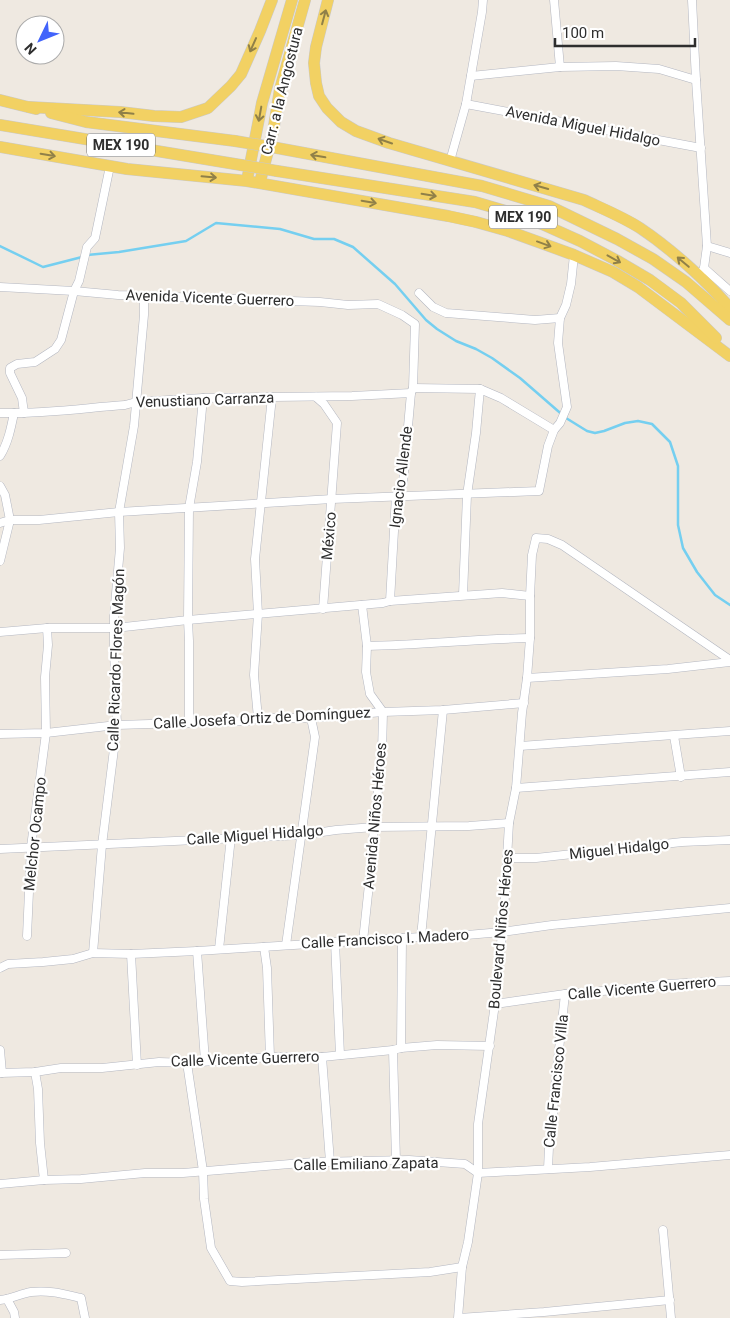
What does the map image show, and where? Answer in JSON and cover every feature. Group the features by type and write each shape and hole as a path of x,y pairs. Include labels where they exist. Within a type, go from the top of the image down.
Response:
{"main road":[{"path":"29,107 120,112 154,116 181,116 208,108 241,74 272,0"},
{"name":"Carr. a la Angostura","path":"247,181 262,103 292,0"},
{"name":"Carr. a la Angostura","path":"260,182 273,132 280,89 305,0"},
{"path":"328,0 316,47 314,63 316,83 320,96 327,108 341,122 356,131 389,143 552,190 592,204 638,227 702,272 730,308"},
{"name":"MEX 190","path":"0,100 86,122 235,140 482,186 549,206 617,238 653,258 686,282 730,320"},
{"name":"MEX 190","path":"0,125 475,202 510,212 580,241 650,280 681,303 730,352"},
{"path":"0,147 127,169 260,182 476,222 508,231 574,255 613,272 638,287 730,356"}],"street":[{"path":"450,161 466,104 483,0"},
{"path":"554,0 560,67"},
{"path":"692,0 707,246 702,272 730,292"},
{"path":"471,76 560,67 616,66 659,69 696,80"},
{"name":"Avenida Miguel Hidalgo","path":"466,104 701,148"},
{"path":"24,413 22,398 10,373 10,368 17,364 35,362 55,349 60,340 74,291 79,281 87,247 95,238 110,166"},
{"path":"707,246 730,252"},
{"path":"0,523 10,520 39,520 119,512 332,499 539,491 548,446 554,430 560,423 567,407 558,343 560,318 566,305 571,284 574,255"},
{"name":"Avenida Vicente Guerrero","path":"0,287 144,296 320,302 348,305 378,304 402,315 415,324"},
{"path":"419,293 433,307 446,313 535,320 560,318"},
{"name":"Calle Ricardo Flores Magón","path":"93,953 102,845 117,725 114,616 120,548 119,512 134,426 144,296"},
{"name":"Ignacio Allende","path":"390,600 396,496 404,483 412,391 415,324"},
{"path":"463,595 467,495 480,389 502,398 554,430"},
{"name":"Venustiano Carranza","path":"0,413 24,413 136,402 203,398 352,396 412,391 480,389"},
{"path":"258,718 254,675 258,614 255,559 272,397"},
{"name":"México","path":"316,397 324,404 337,423 323,609"},
{"path":"189,723 190,508 197,462 203,398"},
{"path":"0,456 9,434 14,413"},
{"path":"0,486 5,495 10,520 0,561"},
{"name":"Boulevard Niños Héroes","path":"458,1318 462,1267 468,1242 478,1173 478,1124 495,1004 508,858 509,823 516,788 527,678 532,555 536,538 548,539 562,545 730,661"},
{"path":"0,632 47,628 115,628 383,603 390,600 463,595 502,593 530,596"},
{"path":"362,605 366,646 366,672 370,694 383,712"},
{"name":"Melchor Ocampo","path":"27,936 31,847 46,733 45,677 48,645 47,628"},
{"path":"366,646 404,646 485,639 530,638"},
{"path":"527,678 668,669 730,661"},
{"name":"Calle Josefa Ortiz de Domínguez","path":"0,734 46,733 117,725 248,721 258,718 311,718 524,703"},
{"path":"421,937 443,710"},
{"name":"Avenida Niños Héroes","path":"362,942 382,753 383,712"},
{"path":"286,945 315,737 311,718"},
{"path":"520,746 730,731"},
{"path":"674,736 681,777"},
{"path":"516,788 730,772"},
{"name":"Calle Miguel Hidalgo","path":"0,849 302,835 374,827 469,826 509,823"},
{"path":"219,949 231,837"},
{"name":"Miguel Hidalgo","path":"508,858 536,858 682,842 730,840"},
{"name":"Calle Francisco I. Madero","path":"93,953 131,954 197,951 455,936 730,908"},
{"path":"396,1161 397,1049 402,938"},
{"path":"335,942 340,1055"},
{"path":"264,947 268,968 270,1057"},
{"path":"197,951 205,1061"},
{"path":"0,968 8,964 73,959 93,953"},
{"path":"131,954 137,1065"},
{"name":"Calle Vicente Guerrero","path":"495,1004 565,994 665,984 730,981"},
{"name":"Calle Francisco Villa","path":"548,1169 565,994"},
{"name":"Calle Vicente Guerrero","path":"1,1073 159,1062 187,1063 270,1057 322,1057 437,1045 490,1046"},
{"path":"0,1050 1,1073"},
{"path":"322,1057 330,1162"},
{"path":"187,1063 211,1248 230,1281 242,1282 430,1272 462,1267"},
{"path":"35,1072 38,1089 38,1116 44,1180"},
{"name":"Calle Emiliano Zapata","path":"0,1184 146,1173 183,1173 314,1162 408,1160 465,1164 478,1173 730,1155"},
{"path":"663,1230 671,1318"},
{"path":"0,1254 66,1253"},
{"path":"15,1318 14,1312 4,1299 29,1292 51,1291 81,1298 86,1318"},
{"path":"458,1318 670,1300"}],"waterway":[{"path":"87,255 119,252 186,241 216,223 280,229 314,239 334,239 353,247 395,284 426,320 437,329 456,341 492,358 520,378 566,418 587,431 595,433 625,423 638,421 652,424 670,442 678,466 678,525 683,548 697,572 715,595 730,605"},
{"path":"0,246 43,267 82,257"}]}
